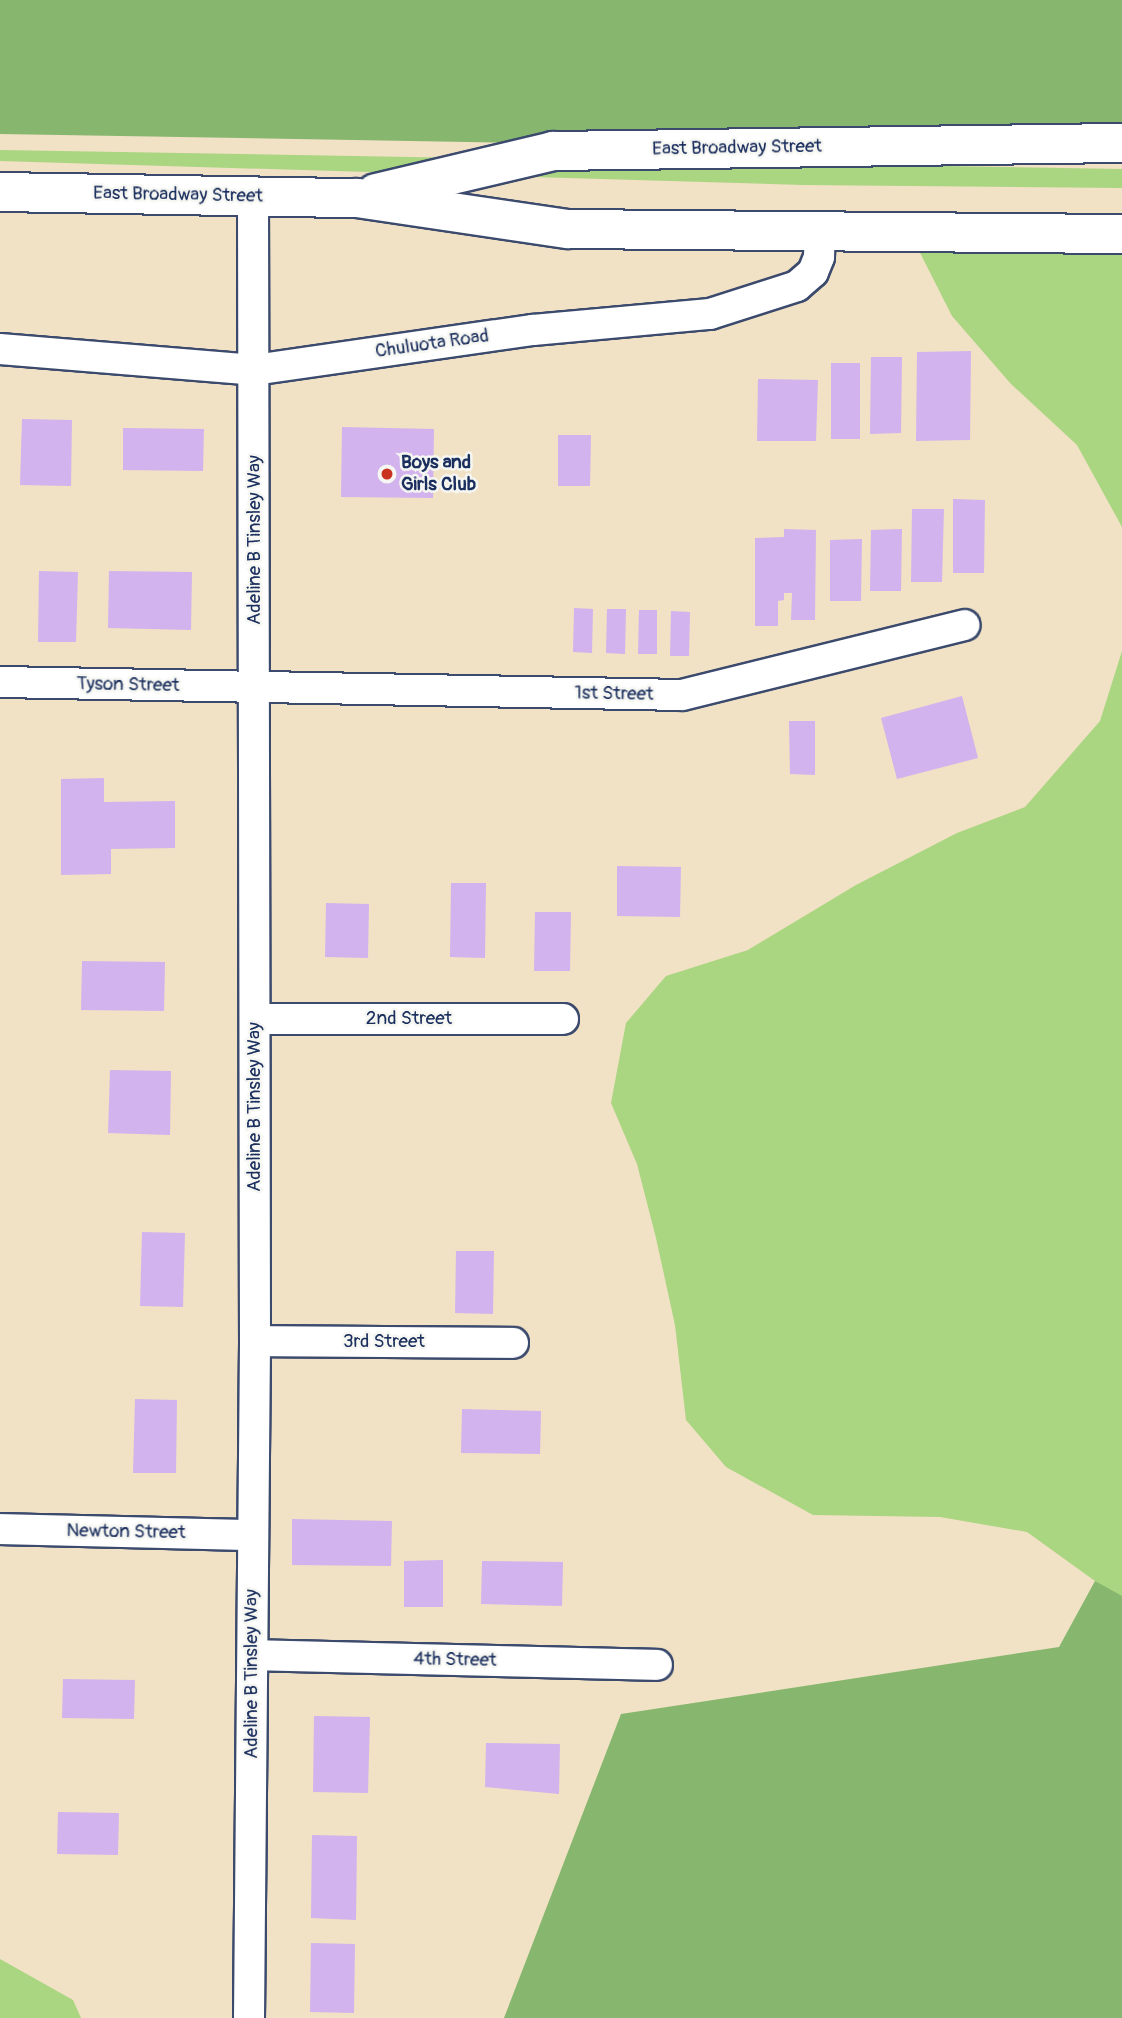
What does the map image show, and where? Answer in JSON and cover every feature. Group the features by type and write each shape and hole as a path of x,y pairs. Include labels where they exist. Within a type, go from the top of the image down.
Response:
{"main road":[{"name":"East Broadway Street","path":"357,198 553,151 1122,143"},
{"name":"East Broadway Street","path":"0,192 357,198 568,229 1122,233"}],"street":[{"name":"Adeline B Tinsley Way","path":"249,2018 255,1341 256,688 253,197"},
{"name":"Chuluota Road","path":"0,349 254,370 533,330 710,314 797,286 813,272 819,257 820,230"},
{"name":"1st Street","path":"256,688 682,695 964,625"},
{"name":"Tyson Street","path":"0,682 256,688"},
{"name":"2nd Street","path":"255,1019 563,1019"},
{"name":"3rd Street","path":"255,1341 513,1343"},
{"name":"Newton Street","path":"0,1529 252,1535"},
{"name":"4th Street","path":"253,1656 657,1665"}],"green space":[{"path":"0,0 1122,0 1122,153 0,134"},
{"path":"0,150 1122,169 1122,188 804,185 0,161"},
{"path":"905,223 1122,225 1122,527 1077,445 1011,384 952,316"},
{"path":"1122,651 1122,1596 1113,1594 1027,1532 940,1517 813,1515 726,1467 686,1420 675,1325 656,1238 637,1164 611,1103 626,1023 666,976 748,950 856,885 957,833 1025,807 1100,721"},
{"path":"1095,1581 1122,1596 1122,2018 504,2018 621,1714 1059,1647"},
{"path":"0,1959 73,2000 81,2018 0,2018"}],"building":[{"path":"971,351 970,440 916,441 917,352"},
{"path":"871,357 902,357 901,433 870,434"},
{"path":"831,363 860,363 860,439 831,439"},
{"path":"758,379 818,380 816,441 757,441"},
{"path":"22,419 72,420 71,486 20,485"},
{"path":"342,427 434,429 433,498 341,497"},
{"path":"123,428 204,429 203,471 123,470"},
{"path":"558,435 591,435 590,486 558,486"},
{"path":"953,499 985,500 984,573 953,573"},
{"path":"912,509 944,509 942,582 911,582"},
{"path":"784,529 816,530 815,620 791,620 792,593 784,593 784,600 778,601 778,626 755,626 755,538 784,537"},
{"path":"902,529 901,591 870,591 871,530"},
{"path":"862,539 861,601 830,601 830,540"},
{"path":"39,571 78,572 76,642 38,642"},
{"path":"109,571 192,572 191,630 108,628"},
{"path":"574,608 593,609 592,653 573,652"},
{"path":"607,609 626,609 625,654 606,653"},
{"path":"639,610 657,610 657,654 638,654"},
{"path":"671,611 690,612 689,656 670,656"},
{"path":"962,696 978,758 897,779 881,718"},
{"path":"789,721 815,721 815,775 790,774"},
{"path":"104,778 104,802 175,801 175,848 111,849 111,874 61,875 61,779"},
{"path":"617,866 681,867 680,917 617,916"},
{"path":"451,883 486,883 485,958 450,957"},
{"path":"326,903 369,904 368,958 325,957"},
{"path":"535,912 571,912 570,971 534,971"},
{"path":"82,961 165,962 164,1011 81,1010"},
{"path":"110,1070 171,1071 170,1135 108,1133"},
{"path":"142,1232 185,1233 183,1307 140,1306"},
{"path":"456,1251 494,1251 493,1314 455,1313"},
{"path":"135,1399 177,1400 176,1473 133,1473"},
{"path":"462,1409 541,1411 540,1454 461,1453"},
{"path":"292,1519 392,1521 391,1566 292,1565"},
{"path":"443,1560 443,1607 404,1607 404,1561"},
{"path":"482,1561 563,1562 562,1606 481,1604"},
{"path":"63,1679 135,1680 134,1719 62,1718"},
{"path":"314,1716 370,1717 368,1793 313,1792"},
{"path":"486,1743 560,1744 559,1794 485,1787"},
{"path":"58,1812 119,1813 118,1855 57,1854"},
{"path":"312,1835 357,1836 356,1920 311,1918"},
{"path":"311,1943 355,1944 354,2013 310,2012"}],"place":[{"name":"Boys and Girls Club","path":"387,474"}]}
